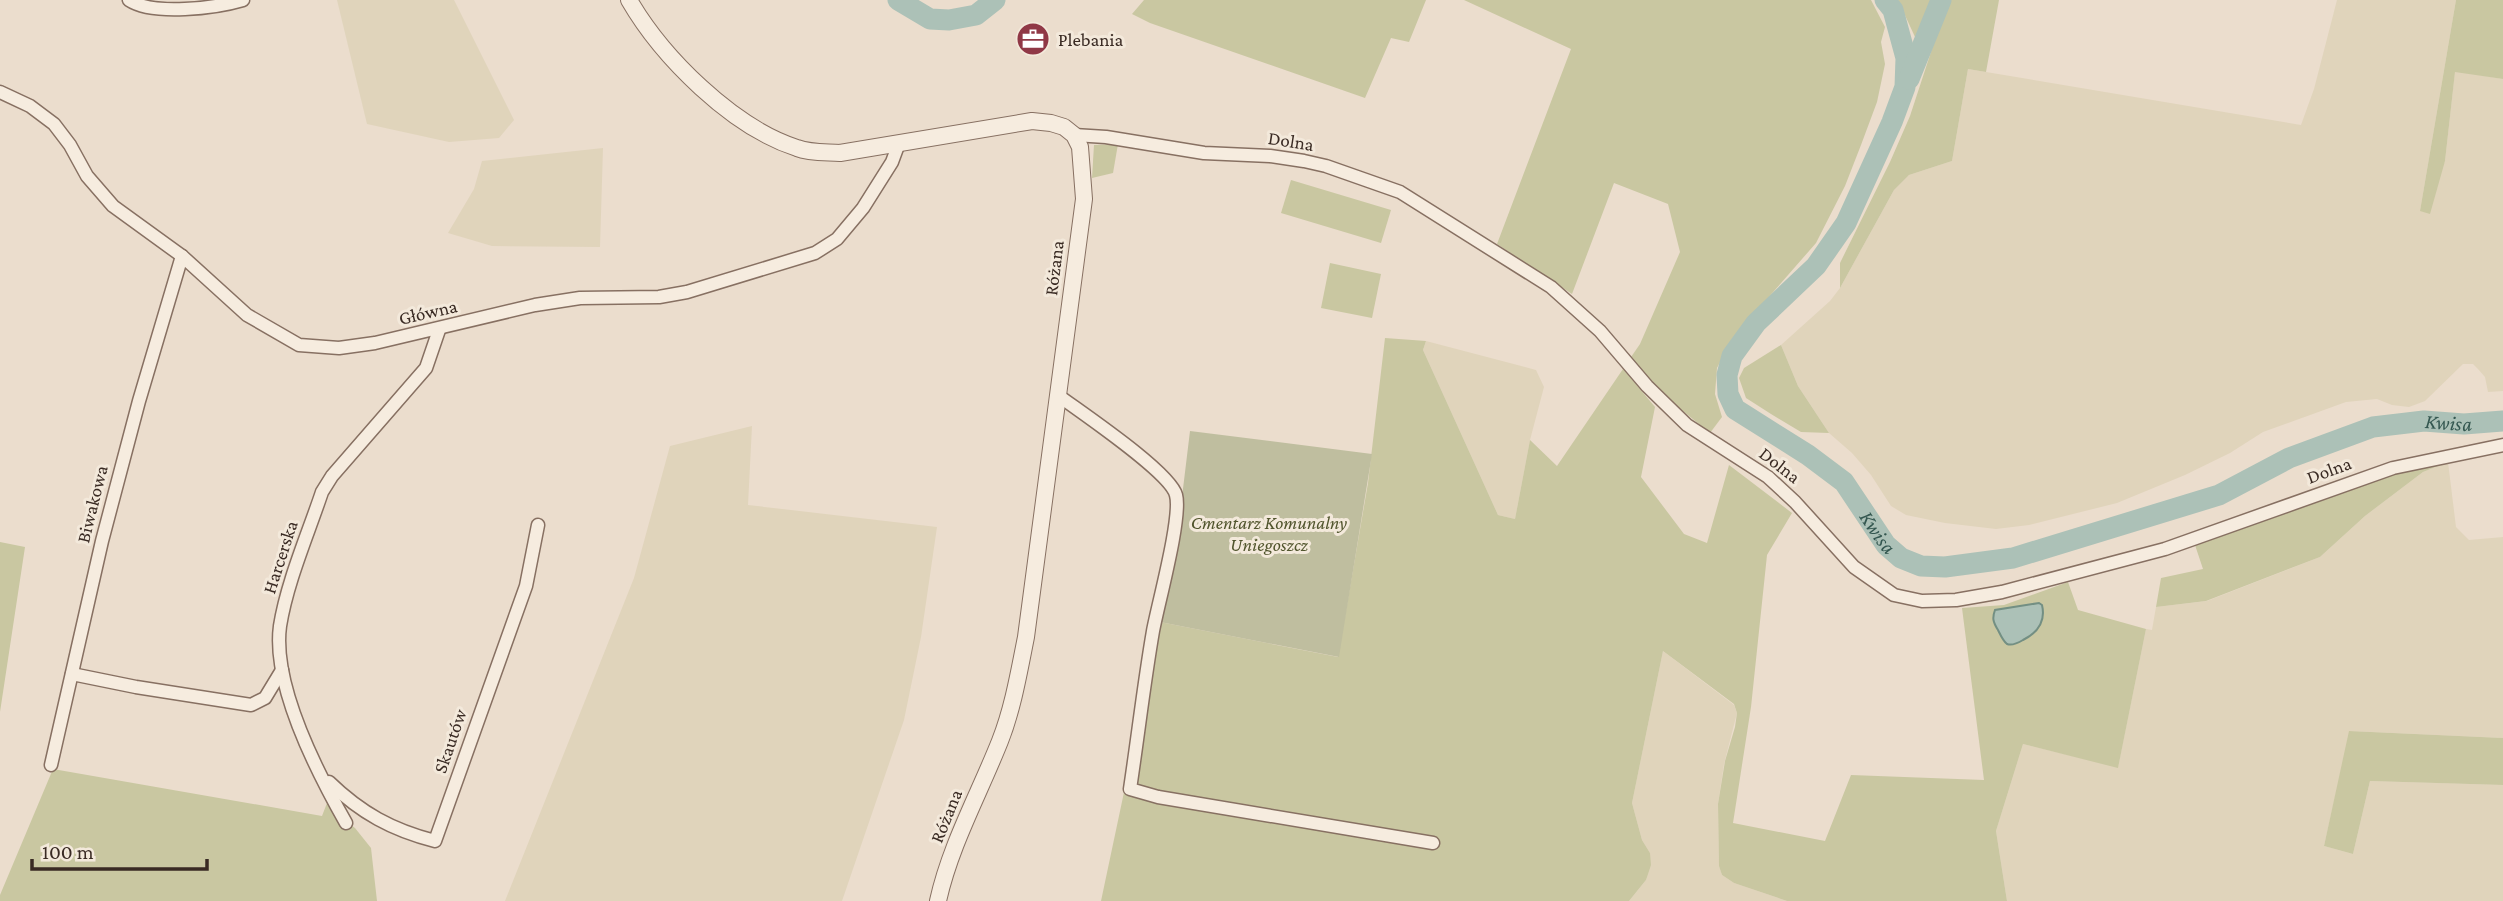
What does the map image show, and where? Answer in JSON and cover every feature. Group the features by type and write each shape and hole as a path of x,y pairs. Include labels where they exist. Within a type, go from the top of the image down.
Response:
{"street":[{"path":"129,0 150,8 196,8 238,2"},
{"path":"629,0 641,20 676,61 719,102 755,128 797,148 839,153 1032,121 1064,127 1074,135"},
{"name":"Główna","path":"0,92 30,106 54,124 70,145 87,176 113,206 182,256 247,315 299,345 339,348 439,330 535,305 580,298 659,297 687,292 815,253 838,239 863,208 892,162 899,143"},
{"name":"Różana","path":"938,901 945,874 1001,738 1015,691 1031,600 1084,200 1082,157 1074,135"},
{"name":"Dolna","path":"1074,135 1106,137 1204,153 1270,156 1304,161 1399,192 1551,287 1600,331 1647,386 1687,425 1768,477 1795,502 1854,567 1894,595 1922,601 1956,600 2002,593 2165,549 2393,468 2503,445"},
{"name":"Biwakowa","path":"51,765 102,541 182,256"},
{"name":"Harcerska","path":"346,823 308,748 282,670 279,649 284,607 322,492 332,476 426,368 439,330"},
{"path":"1059,396 1150,463 1169,481 1176,495 1172,537 1153,633 1130,789 1158,797 1433,843"},
{"name":"Skautów","path":"321,775 351,803 393,828 435,841 526,586 538,525"},
{"path":"72,674 251,705 261,702 269,695 282,670"}],"shaded area":[{"path":"337,0 454,0 514,120 499,138 449,142 367,124"},
{"path":"1144,0 1426,0 1409,42 1391,38 1365,98 1150,23 1132,14"},
{"path":"1464,0 1871,0 1885,27 1881,42 1885,64 1877,102 1845,186 1816,243 1732,339 1717,368 1715,394 1722,417 1710,433 1678,407 1629,360 1640,344 1680,252 1668,204 1614,183 1572,294 1497,244 1571,49"},
{"path":"1898,0 1935,0 1933,13 1922,38 1915,37"},
{"path":"1948,0 1999,0 1986,72 1968,69 1952,161 1909,175 1894,190 1840,288 1840,263 1910,116"},
{"path":"2337,0 2456,0 2420,211 2445,161 2455,71 2503,79 2503,391 2488,392 2485,377 2478,369 2473,364 2463,364 2425,401 2409,407 2392,405 2377,399 2346,402 2263,432 2230,453 2185,475 2117,503 2029,525 1996,529 1945,523 1906,515 1891,506 1871,475 1852,453 1829,433 1798,386 1781,345 1830,301 1840,288 1894,190 1909,175 1952,161 1968,69 2301,125 2314,89"},
{"path":"2456,0 2503,0 2503,79 2455,72 2445,161 2430,214 2420,211"},
{"path":"1118,144 1113,173 1092,178 1094,145"},
{"path":"603,148 600,247 492,246 448,233 474,189 482,161"},
{"path":"1291,180 1391,210 1381,243 1281,213"},
{"path":"1330,263 1381,274 1372,318 1321,308"},
{"path":"1385,338 1426,341 1423,350 1498,515 1515,519 1530,440 1557,466 1623,369 1655,407 1641,477 1684,534 1707,543 1729,465 1792,513 1767,555 1751,707 1733,823 1825,841 1851,775 1984,780 1962,608 2004,605 2068,582 2078,610 2146,629 2118,768 2023,744 1996,831 2007,901 1787,901 1734,883 1722,875 1719,866 1718,804 1737,713 1734,704 1663,651 1632,803 1642,840 1650,853 1651,865 1646,880 1629,901 1101,901 1160,622 1338,657 1368,483"},
{"path":"1426,341 1536,370 1544,387 1530,440 1515,519 1498,515 1423,350"},
{"path":"1781,345 1798,386 1829,433 1801,432 1746,398 1739,378 1744,368"},
{"path":"752,426 748,505 937,527 921,637 904,720 842,901 505,901 634,578 670,446"},
{"path":"2448,462 2456,527 2469,540 2503,537 2503,738 2350,731 2324,846 2353,854 2370,781 2503,785 2503,901 2007,901 1996,831 2023,744 2118,767 2146,629 2152,630 2156,607 2207,601 2320,557 2365,516 2423,472"},
{"path":"2448,462 2423,472 2365,516 2320,557 2206,601 2156,607 2161,578 2203,569 2194,542 2390,475"},
{"path":"0,542 25,547 0,712"},
{"path":"2039,603 2042,605 2043,617 2036,630 2019,642 2007,644 1994,622 1995,610"},
{"path":"1663,651 1734,705 1737,713 1724,764 1718,804 1719,865 1722,875 1734,883 1787,901 1629,901 1646,880 1650,853 1642,840 1632,803"},
{"path":"2349,731 2503,738 2503,785 2370,781 2353,854 2324,846"},
{"path":"53,769 322,816 327,803 326,796 332,811 355,828 371,848 377,901 0,901 0,895"}],"green space":[{"name":"Cmentarz Komunalny Uniegoszcz","path":"1190,431 1372,454 1339,657 1160,622 1178,530"}],"waterway":[{"name":"Kwisa","path":"898,0 930,19 949,20 976,15 995,0"},
{"name":"Kwisa","path":"1885,0 1893,10 1906,58 1905,87 1892,122 1846,223 1816,266 1756,323 1732,356 1727,375 1728,394 1735,409 1808,455 1844,482 1886,545 1901,558 1921,566 1945,567 2013,558 2219,495 2289,458 2373,427 2424,421 2464,424 2503,421"},
{"path":"1909,79 1941,0"}],"place":[{"name":"Plebania","path":"1033,39"}]}
